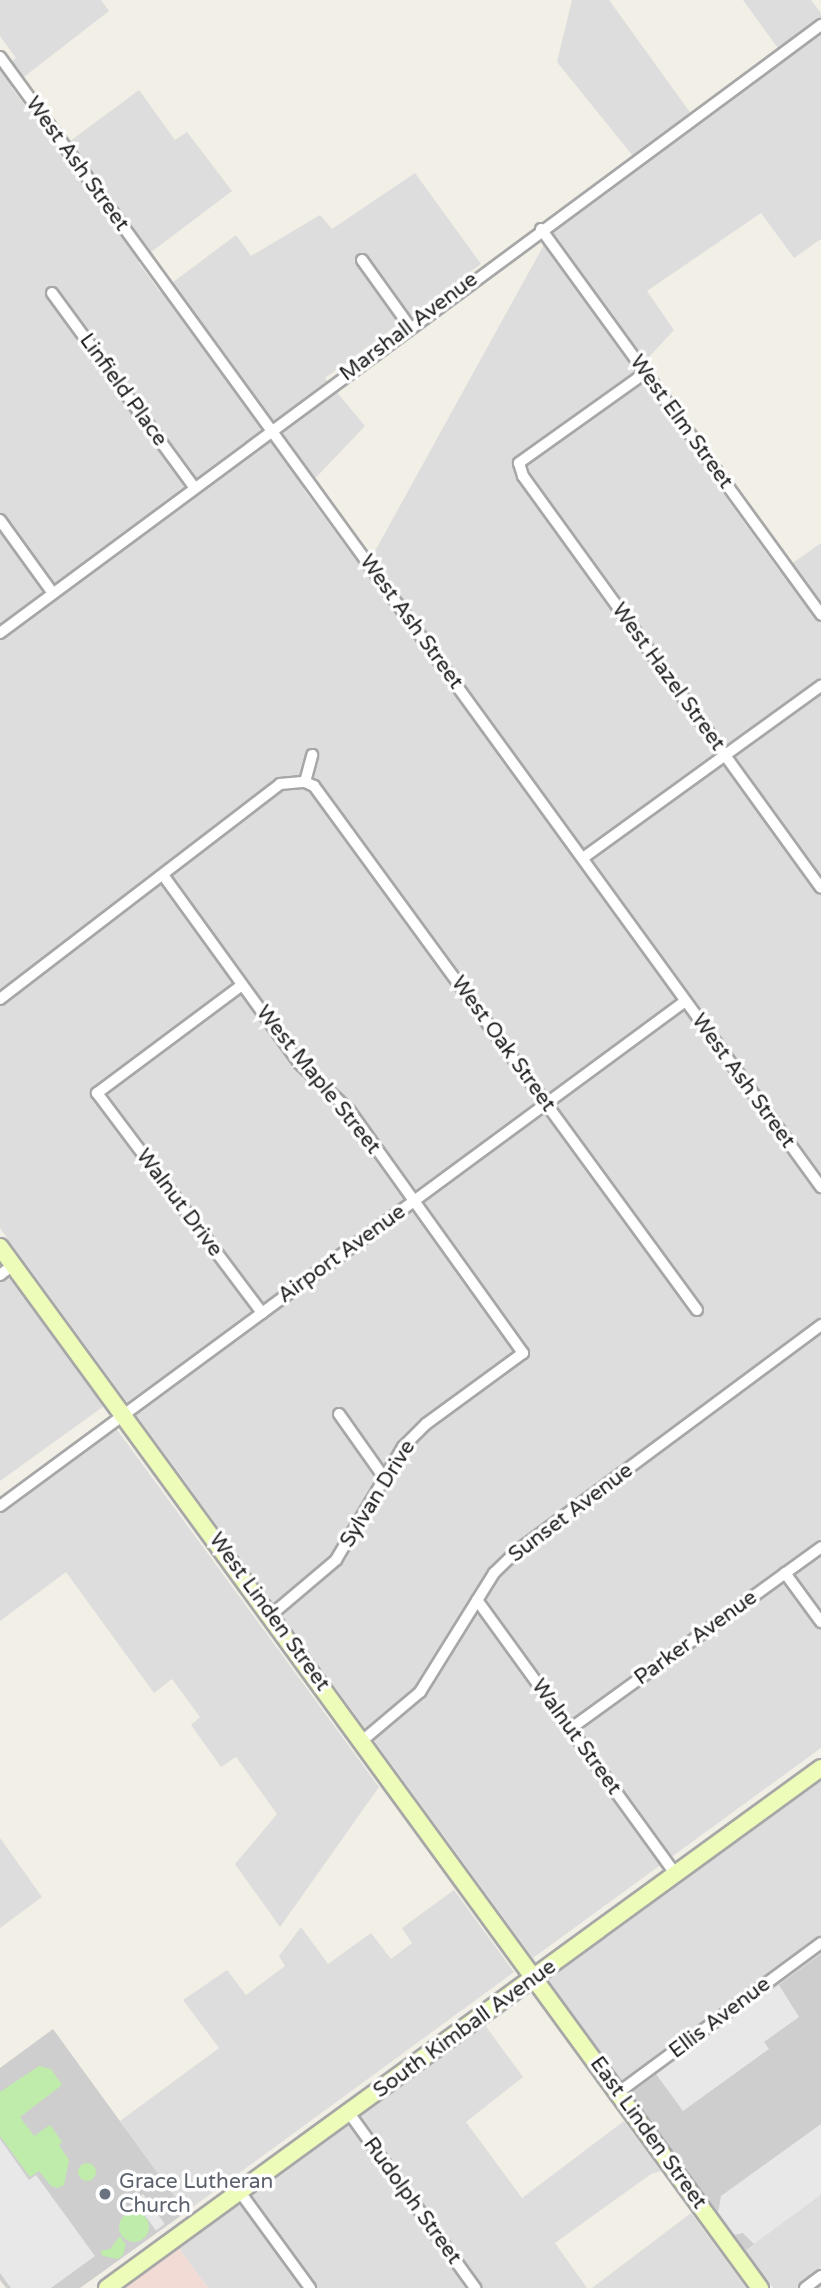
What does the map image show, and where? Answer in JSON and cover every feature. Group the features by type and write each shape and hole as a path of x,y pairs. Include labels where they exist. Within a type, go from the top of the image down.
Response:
{"street":[{"name":"Marshall Avenue","path":"0,633 541,229 821,25"},
{"name":"West Ash Street","path":"0,57 821,1187"},
{"name":"West Elm Street","path":"541,229 821,615"},
{"path":"362,260 410,327"},
{"name":"Linfield Place","path":"52,293 194,487"},
{"name":"West Hazel Street","path":"645,373 519,463 523,476 821,888"},
{"path":"0,520 52,592"},
{"path":"583,858 821,686"},
{"path":"0,999 280,785 305,782 312,755"},
{"name":"West Oak Street","path":"305,782 314,786 697,1310"},
{"name":"West Maple Street","path":"163,875 300,1064 349,1110 523,1353"},
{"name":"Walnut Drive","path":"242,985 97,1093 262,1313"},
{"name":"Airport Avenue","path":"0,1506 684,1002"},
{"name":"West Linden Street","path":"0,1247 7,1270 124,1415 536,1978"},
{"name":"Sunset Avenue","path":"362,1740 420,1692 494,1573 517,1551 821,1325"},
{"name":"Sylvan Drive","path":"271,1615 336,1560 403,1447 426,1424 523,1353"},
{"path":"339,1414 385,1479"},
{"name":"Parker Avenue","path":"570,1729 821,1547"},
{"path":"785,1573 821,1622"},
{"name":"Walnut Street","path":"477,1600 676,1874"},
{"name":"South Kimball Avenue","path":"107,2288 821,1768"},
{"name":"Ellis Avenue","path":"619,2092 821,1943"},
{"name":"East Linden Street","path":"536,1978 760,2288"},
{"name":"Rudolph Street","path":"349,2113 475,2288"},
{"path":"240,2192 310,2288"},
{"path":"805,2288 821,2276"}],"shaded area":[{"path":"0,0 101,0 109,11 11,87 58,150 139,90 175,140 187,132 232,191 138,262 160,292 236,235 251,256 320,215 332,229 415,173 481,264 325,378 365,426 304,490 364,571 551,232 641,166 557,62 572,0 609,0 697,122 785,58 743,0 811,0 821,13 821,239 794,258 761,213 647,291 674,330 635,372 780,572 821,543 821,1748 533,1958 0,1228 0,69 16,58 0,36"},
{"path":"0,1266 104,1406 0,1481"},
{"path":"115,1427 379,1787 280,1927 235,1864 277,1814 236,1757 221,1767 191,1725 200,1717 172,1679 154,1693 66,1572 0,1621 0,1512"},
{"path":"821,1776 821,2288 773,2288 545,1977"},
{"path":"0,1838 42,1897 0,1928"},
{"path":"454,1890 514,1972 186,2212 120,2121 219,2048 183,2000 227,1970 246,1995 285,1966 279,1956 301,1927 328,1964 371,1933 391,1959 412,1943 402,1928"},
{"path":"821,1954 821,2195 746,2250 631,2093"},
{"path":"779,1985 799,2017 764,2042 769,2049 683,2111 656,2074"},
{"path":"482,2021 523,2077 466,2122 522,2198 624,2121 661,2171 651,2174 555,2243 587,2288 208,2288 177,2246 422,2072 419,2067"},
{"path":"53,2029 186,2212 80,2288 6,2288 0,2280 0,2068"},
{"path":"821,2124 821,2195 754,2244 743,2233 734,2235 718,2213 721,2196"},
{"path":"0,2139 29,2180 36,2175 95,2256 51,2288 11,2288 0,2273"},
{"path":"143,2194 165,2224 156,2230 134,2200"},
{"path":"691,2213 746,2288 592,2288"},
{"path":"177,2246 208,2288 120,2288"}],"green space":[{"path":"39,2066 51,2069 62,2085 20,2117 34,2136 50,2125 62,2142 59,2145 69,2160 64,2185 58,2188 51,2186 39,2171 30,2177 0,2136 0,2092"},
{"path":"83,2163 91,2163 96,2172 94,2179 83,2181 78,2176 78,2168"},
{"path":"134,2212 140,2213 148,2221 148,2233 140,2241 134,2242 128,2241 120,2233 119,2227 120,2221 128,2213"},
{"path":"120,2236 126,2245 123,2255 118,2259 103,2256 100,2251 110,2249"}],"place":[{"name":"Grace Lutheran Church","path":"105,2194"}]}
